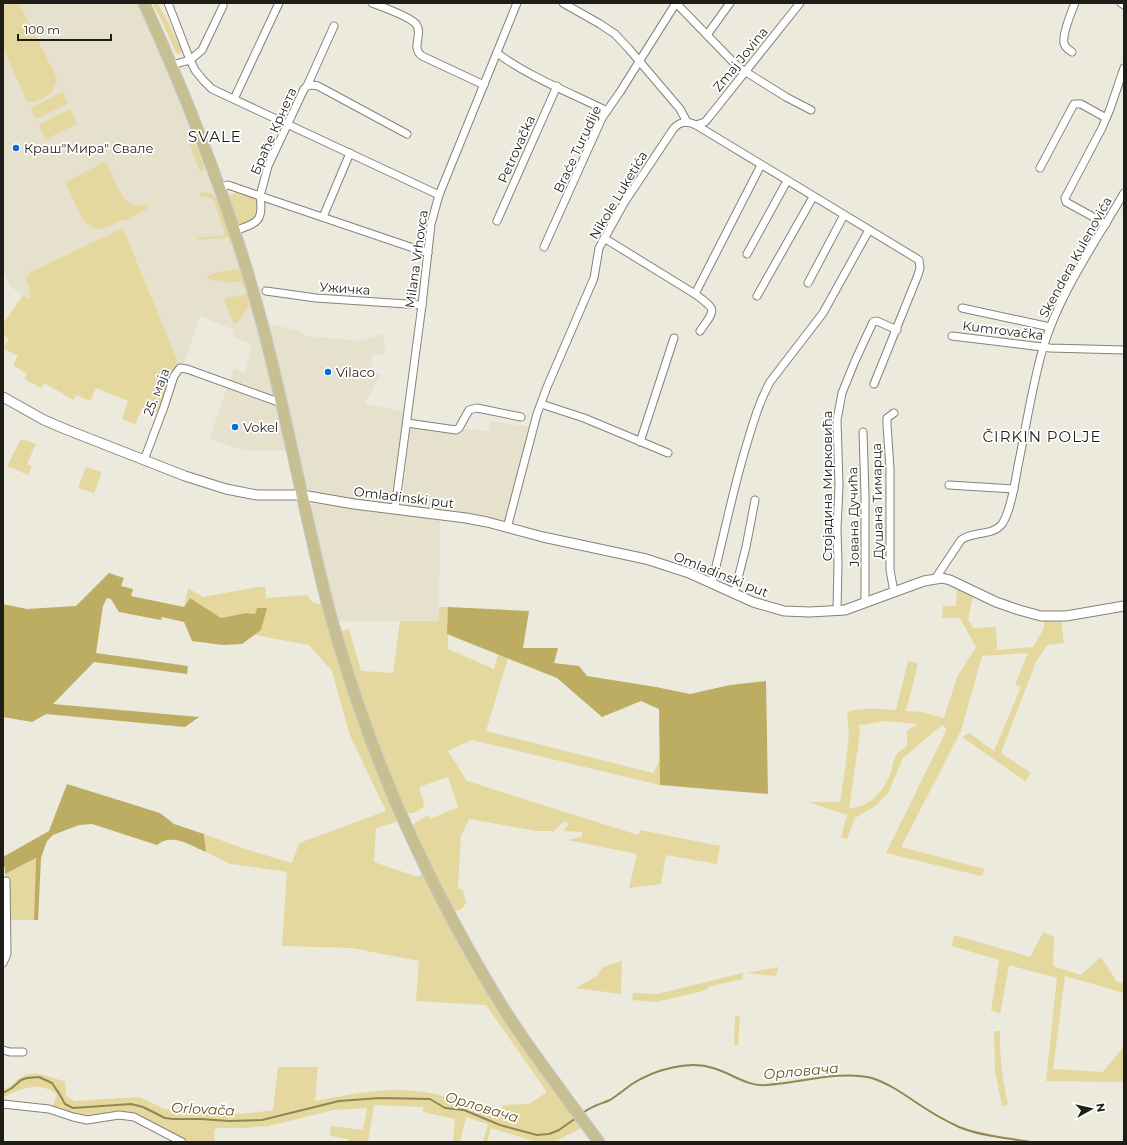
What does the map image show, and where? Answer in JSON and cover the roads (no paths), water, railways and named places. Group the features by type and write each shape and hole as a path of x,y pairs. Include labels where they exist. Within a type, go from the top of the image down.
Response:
{"main road":[{"path":"144,3 188,102 220,187 234,231 257,305 282,403 324,589 338,640 369,733 397,806 445,906 479,967 514,1025 599,1142"}],"street":[{"path":"168,3 195,70 212,89 440,195"},
{"path":"234,99 279,3"},
{"path":"372,3 414,23 418,30 417,50 419,54 484,85"},
{"name":"Milana Vrhovca","path":"395,509 422,305 431,224 440,195 517,3"},
{"path":"563,3 615,34 680,109 687,122 919,260 920,268 897,330 874,384"},
{"path":"676,3 738,66 786,98 811,110"},
{"name":"Braće Turudije","path":"544,247 607,111 676,3"},
{"path":"706,35 730,3"},
{"name":"Zmaj Jovina","path":"696,126 704,122 746,72 800,3"},
{"path":"1072,52 1066,48 1064,42 1065,34 1075,3"},
{"path":"172,64 190,60 202,50 223,6"},
{"name":"Браће Крнета","path":"334,26 268,166 260,196 428,253"},
{"path":"497,53 557,86 607,111"},
{"path":"1106,224 1065,200 1106,118 1124,68"},
{"path":"307,86 318,86 407,134"},
{"name":"Petrovačka","path":"497,221 557,86"},
{"path":"1040,168 1074,104 1081,104 1106,118"},
{"name":"Nikole Luketića","path":"507,528 546,387 594,278 599,248 624,203 674,128 678,123 687,122"},
{"path":"323,217 350,153"},
{"path":"695,294 761,165"},
{"path":"747,254 787,181"},
{"path":"220,187 228,185 260,196 262,208 260,218 252,224 234,231"},
{"name":"Skendera Kulenovića","path":"935,579 960,540 966,536 997,529 1005,517 1014,489 1044,347 1050,327 1073,279 1124,192"},
{"path":"757,296 813,197"},
{"path":"808,283 844,216"},
{"path":"712,584 733,492 756,412 763,394 770,382 823,313 869,230"},
{"path":"604,238 695,294 712,308 711,316 700,331"},
{"name":"Ужичка","path":"266,291 316,298 422,305"},
{"path":"962,308 1050,327"},
{"name":"Стојадина Мирковића","path":"837,611 839,465 837,428 839,407 842,393 873,322 877,321 897,330"},
{"name":"Kumrovačka","path":"952,336 1044,347 1124,350"},
{"path":"640,442 674,338"},
{"name":"25. маја","path":"144,460 174,376 180,368 187,369 282,403"},
{"path":"3,397 51,423 185,476 226,489 257,495 302,495"},
{"path":"541,404 584,418 668,453"},
{"path":"407,423 456,430 459,428 469,410 476,408 521,417"},
{"name":"Душана Тимарца","path":"894,413 889,415 887,418 890,468 890,570 894,592"},
{"name":"Јована Дучића","path":"863,432 865,495 865,602"},
{"path":"950,485 1014,489"},
{"name":"Omladinski put","path":"302,495 354,504 466,518 646,559 689,573 753,602 784,611 810,612 845,610 894,592 942,578 950,580 996,602 1041,616 1066,616 1124,606"},
{"path":"734,594 746,547 755,500"},
{"path":"3,963 7,954 6,881"},
{"path":"3,1050 10,1052 22,1052"},
{"path":"3,1104 49,1109 87,1120 119,1115 134,1117 182,1142"}],"waterway":[{"name":"Орловача","path":"583,1113 610,1100 632,1084 650,1074 671,1068 693,1065 720,1070 746,1082 759,1085 779,1084 847,1075 872,1078 885,1083 934,1114 959,1127 985,1135 1030,1142"},
{"name":"Orlovača","path":"3,1093 12,1088 21,1080 39,1077 52,1083 65,1104 73,1108 131,1104 143,1107 165,1118 229,1121 262,1120 339,1101 380,1098 430,1099 445,1108 464,1110 500,1125 537,1135 549,1134 559,1130 576,1118"}],"place":[{"name":"Краш\"Мира\" Свале","path":"16,148"},
{"name":"Vilaco","path":"328,372"},
{"name":"Vokel","path":"235,427"}],"district":[{"name":"SVALE","path":"215,136"},
{"name":"ČIRKIN POLJE","path":"1042,436"}]}
